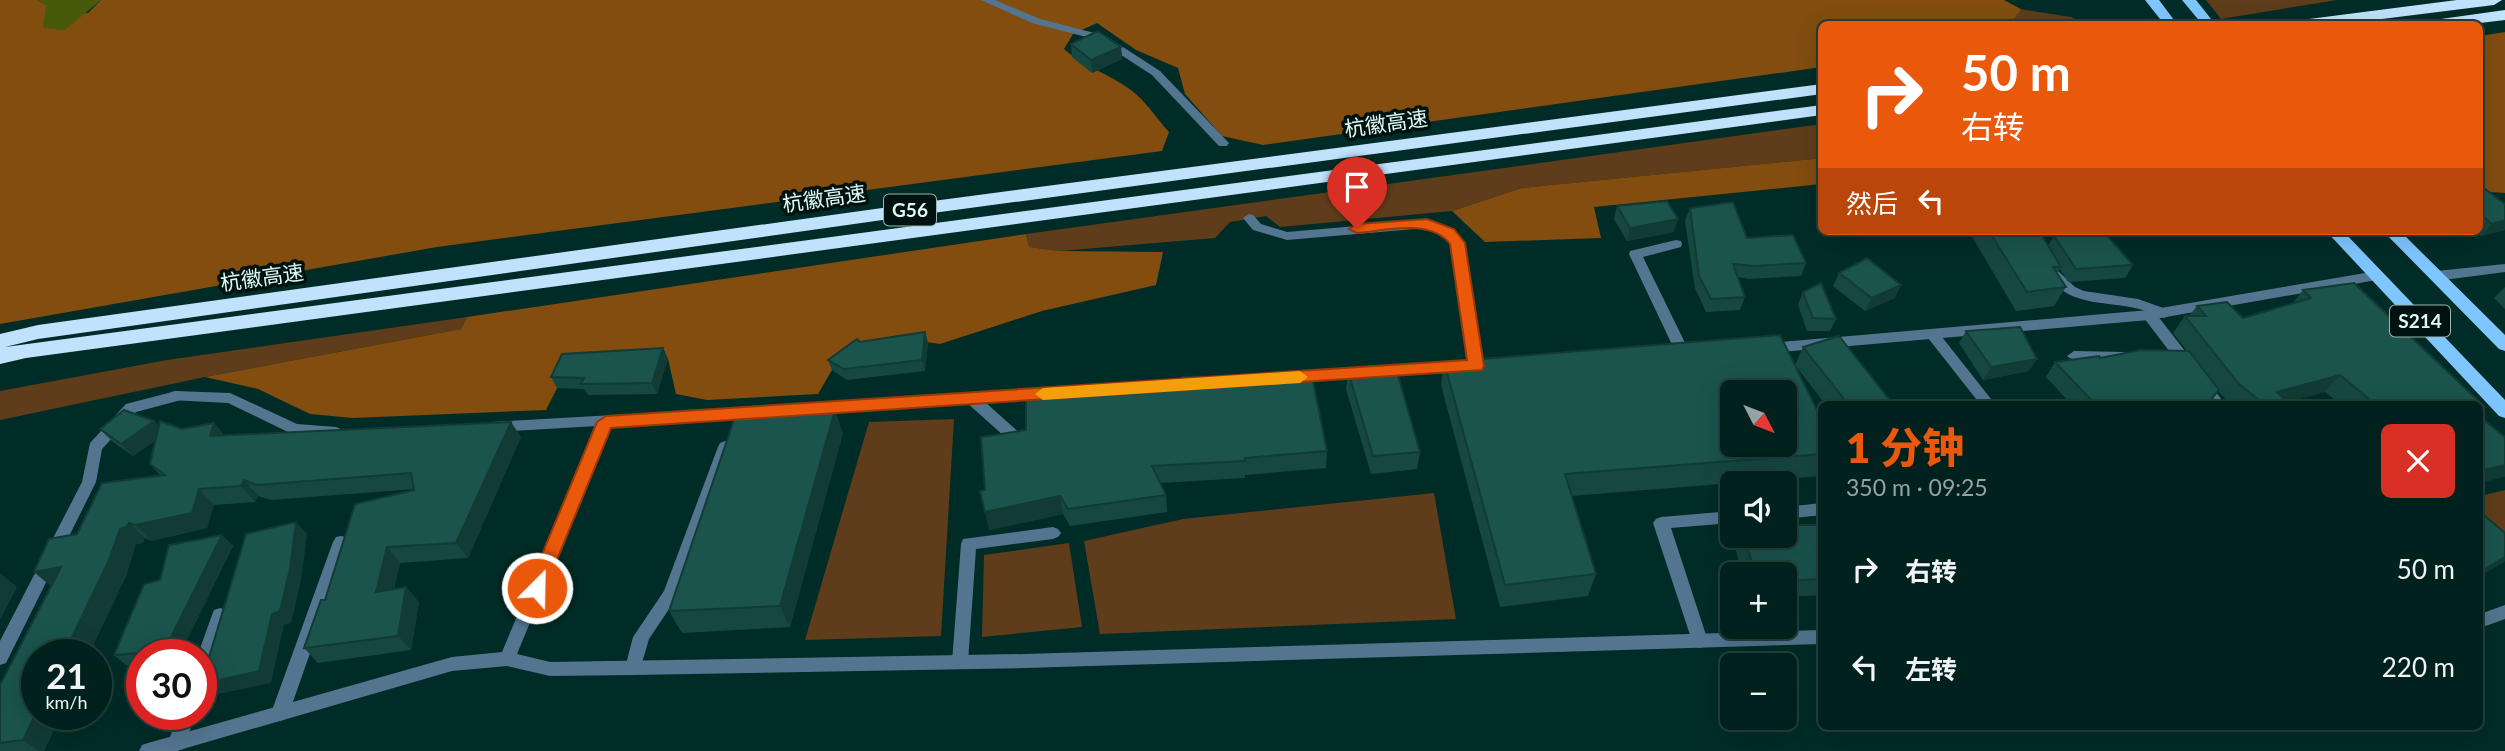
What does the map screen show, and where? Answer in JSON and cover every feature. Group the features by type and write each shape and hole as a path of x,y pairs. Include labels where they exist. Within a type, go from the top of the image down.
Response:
{"highway":[{"path":"2332,21 2494,0"},
{"path":"2462,21 2505,15"},
{"name":"杭徽高速","path":"0,341 38,332 918,209 1818,90"},
{"name":"杭徽高速","path":"0,356 40,348 1818,111"}],"main road":[{"path":"2152,0 2169,21"},
{"path":"2189,0 2206,21"},
{"name":"S214","path":"2338,235 2505,411"},
{"name":"S214","path":"2395,235 2505,345"}],"street":[{"path":"986,0 1036,21 1102,38 1156,73 1223,144"},
{"path":"1249,218 1257,227 1287,236 1427,224 1449,232 1457,243 1483,365 1285,378"},
{"path":"1676,244 1635,254 1683,353"},
{"path":"2049,267 2061,287 2078,295 2140,305 2164,313"},
{"path":"2436,276 2505,268"},
{"path":"1750,349 2149,316 2377,276"},
{"path":"2149,316 2175,357 2215,401"},
{"path":"1933,335 1986,401"},
{"path":"2074,356 2141,357"},
{"path":"483,427 606,422 1080,391"},
{"path":"0,658 89,482 94,447 131,408 176,396 229,398 295,429 347,432"},
{"path":"971,398 1018,440"},
{"path":"507,659 606,422"},
{"path":"632,668 642,637 671,594 728,439"},
{"path":"1797,512 1818,509"},
{"path":"1700,641 1661,523 1720,518"},
{"path":"960,662 969,544 1053,533"},
{"path":"280,713 341,542"},
{"path":"2483,620 2505,612"},
{"path":"212,639 220,615"},
{"path":"148,751 452,664 507,659 550,669 632,668 960,662 1818,637"},
{"path":"177,743 181,730"}],"shaded area":[{"path":"0,0 37,0 46,5 88,13 101,0 2004,0 2021,9 2013,21 1818,21 1818,68 1263,145 1222,136 1185,94 1178,68 1136,50 1097,23 1073,34 1064,49 1080,61 1123,84 1142,99 1169,132 1162,151 437,247 0,324"},
{"path":"37,0 101,0 65,30 43,28 46,5"},
{"path":"2206,0 2337,0 2221,19"},
{"path":"2020,9 2071,17 2079,21 2013,21"},
{"path":"2505,32 2505,193 2489,192 2483,188 2483,36"},
{"path":"1818,125 1818,158 1522,188 1452,211 1280,227 1266,216 1230,222 1215,238 1060,251 1029,247 1026,234"},
{"path":"1818,158 1818,184 1594,207 1601,238 1485,242 1452,211 1522,188"},
{"path":"1026,234 1029,247 1060,251 1163,252 1156,285 1042,311 940,344 897,338 840,356 818,394 707,400 676,394 668,359 574,355 546,410 353,418 310,414 258,389 205,377 461,329 467,317"},
{"path":"467,317 461,329 205,377 0,420 0,391 167,360"},
{"path":"954,419 941,636 805,640 869,422"},
{"path":"2505,490 2505,555 2483,536 2483,495"},
{"path":"1434,493 1456,619 1100,634 1084,541 1183,519"},
{"path":"1069,543 1082,627 982,637 984,555"}],"building":[{"path":"1098,31 1121,47 1091,60 1071,44"},
{"path":"2483,187 2505,204 2505,220 2492,224 2483,216"},
{"path":"1667,201 1678,219 1630,228 1617,206"},
{"path":"1733,202 1747,238 1793,235 1806,263 1754,266 1733,264 1745,297 1711,299 1699,276 1690,208"},
{"path":"1991,235 2042,235 2061,267 2053,267 2066,287 2027,292"},
{"path":"2107,235 2133,265 2076,269 2054,236"},
{"path":"1867,258 1901,285 1872,298 1839,273"},
{"path":"1821,283 1836,319 1813,318 1803,292"},
{"path":"2354,283 2479,401 2371,401 2340,375 2277,392 2286,401 2260,401 2239,384 2185,316 2206,316 2197,306 2227,302 2243,318 2311,298 2303,290"},
{"path":"2020,327 2037,359 1991,367 1966,331"},
{"path":"925,332 922,360 844,369 828,360 857,339 860,342"},
{"path":"1780,335 1818,412 1818,454 1797,456 1797,380 1720,380 1720,457 1783,457 1565,474 1596,574 1505,585 1444,362"},
{"path":"1839,336 1891,401 1846,401 1803,347"},
{"path":"663,348 652,383 581,384 584,378 551,377 562,354"},
{"path":"2141,350 2189,351 2219,390 2212,398 2215,401 2092,401 2055,362 2100,358"},
{"path":"1395,365 1420,452 1373,456 1348,371"},
{"path":"1311,371 1327,451 1245,458 1245,461 1152,466 1166,495 1068,509 1060,496 985,512 980,491 985,490 981,437 1026,430 1026,397 1063,391 1183,384 1182,377 1234,376 1234,379"},
{"path":"738,408 835,410 780,606 669,611"},
{"path":"124,410 154,421 121,444 100,429"},
{"path":"2483,419 2505,437 2505,465 2483,470"},
{"path":"160,421 182,429 214,423 210,436 511,422 456,543 387,547 376,592 406,587 398,636 304,648 321,600 325,600 355,504 414,490 411,473 257,485 244,480 241,486 199,489 192,513 135,525 129,523 120,529 109,560 71,639 24,639 61,567 34,572 49,539 77,534 102,483 165,475 150,464"},
{"path":"2483,515 2505,533 2505,557 2483,570"},
{"path":"296,522 290,569 280,611 272,614 259,671 217,680 217,639 214,639 246,534"},
{"path":"1797,525 1818,525 1818,579 1797,580 1797,562 1752,562 1747,548 1797,548"},
{"path":"222,535 170,639 126,639 126,654 114,655 144,584 160,580 169,545"},
{"path":"21,644 21,730 28,730 23,740 0,743 0,685"}],"slow traffic":[{"path":"1043,394 1300,377"}],"route":[{"path":"537,588 606,422 1476,366 1457,243 1449,232 1427,224 1357,229"}]}
